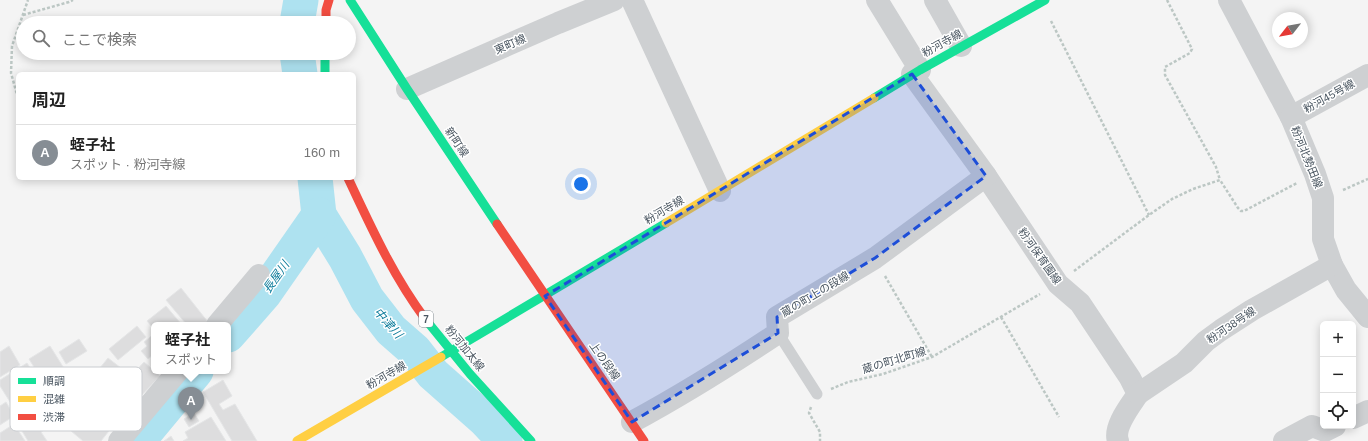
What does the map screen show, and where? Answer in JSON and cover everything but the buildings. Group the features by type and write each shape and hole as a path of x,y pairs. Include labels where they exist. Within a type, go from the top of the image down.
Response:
{"main road":[{"path":"326,16 329,0"},
{"name":"新町線","path":"351,1 407,89 545,296"},
{"name":"粉河寺線","path":"305,439 916,72 1043,1"},
{"path":"325,60 325,72"},
{"name":"粉河加太線","path":"349,180 381,250 414,304 451,351 530,441"},
{"name":"上の段線","path":"545,296 644,441"}],"street":[{"name":"東町線","path":"407,89 614,0"},
{"path":"632,0 720,191"},
{"name":"粉河保育園線","path":"877,0 916,72 1058,284 1080,303 1130,378 1138,394"},
{"path":"935,0 961,46"},
{"name":"粉河北勢田線","path":"1229,0 1291,117 1315,174 1323,198 1323,239 1332,265 1346,290 1368,317"},
{"name":"粉河45号線","path":"1291,117 1368,75"},
{"name":"蔵の町上の段線","path":"632,422 669,402 778,333 777,317 828,288 875,258 986,176"},
{"name":"粉河38号線","path":"1138,394 1184,363 1206,341 1221,330 1252,310 1332,265"},
{"path":"220,322 259,275"},
{"path":"142,414 175,374"},
{"path":"1118,441 1117,431 1120,422 1138,394"},
{"path":"1356,417 1368,411"},
{"path":"1284,441 1312,426 1325,431 1329,429"},
{"path":"119,441 127,431"}],"lane":[{"path":"778,333 816,394"}],"path":[{"path":"23,15 28,0"},
{"path":"23,15 73,0"},
{"path":"1167,0 1192,49 1190,53 1165,67 1165,75 1216,167 1220,180 1238,208 1241,211 1244,211 1315,174"},
{"path":"1043,1 1148,215"},
{"path":"16,35 12,46 11,73 16,91"},
{"path":"1323,198 1368,179"},
{"name":"蔵の町北町線","path":"816,394 848,382 883,374 932,357 1058,284 1148,215 1172,199 1193,189 1220,180"},
{"path":"875,258 932,357"},
{"path":"1001,317 1059,417"},
{"path":"816,394 808,413 820,432 820,441"}],"highlighted area":[{"path":"912,74 986,176 875,258 777,317 778,333 632,422 545,296"}],"waterway":[{"name":"中津川","path":"298,16 301,0"},
{"name":"中津川","path":"298,60 300,72"},
{"name":"中津川","path":"315,180 319,215 345,257 367,299 391,330 415,351 433,374 485,420 505,441"},
{"name":"長屋川","path":"231,332 264,294 319,215"},
{"name":"長屋川","path":"138,441 194,374"}],"traffic: fast":[{"path":"350,0 497,224"},
{"path":"874,98 920,70 1045,0"},
{"path":"325,60 325,72"},
{"path":"441,357 666,223"},
{"path":"426,320 470,374 531,441"}],"traffic: slow":[{"path":"666,223 874,98"},
{"path":"297,441 441,357"}],"traffic: jam":[{"path":"326,16 329,0"},
{"path":"349,180 393,269 426,320"},
{"path":"497,224 644,441"}],"place":[{"name":"蛭子社","path":"191,420"}]}
